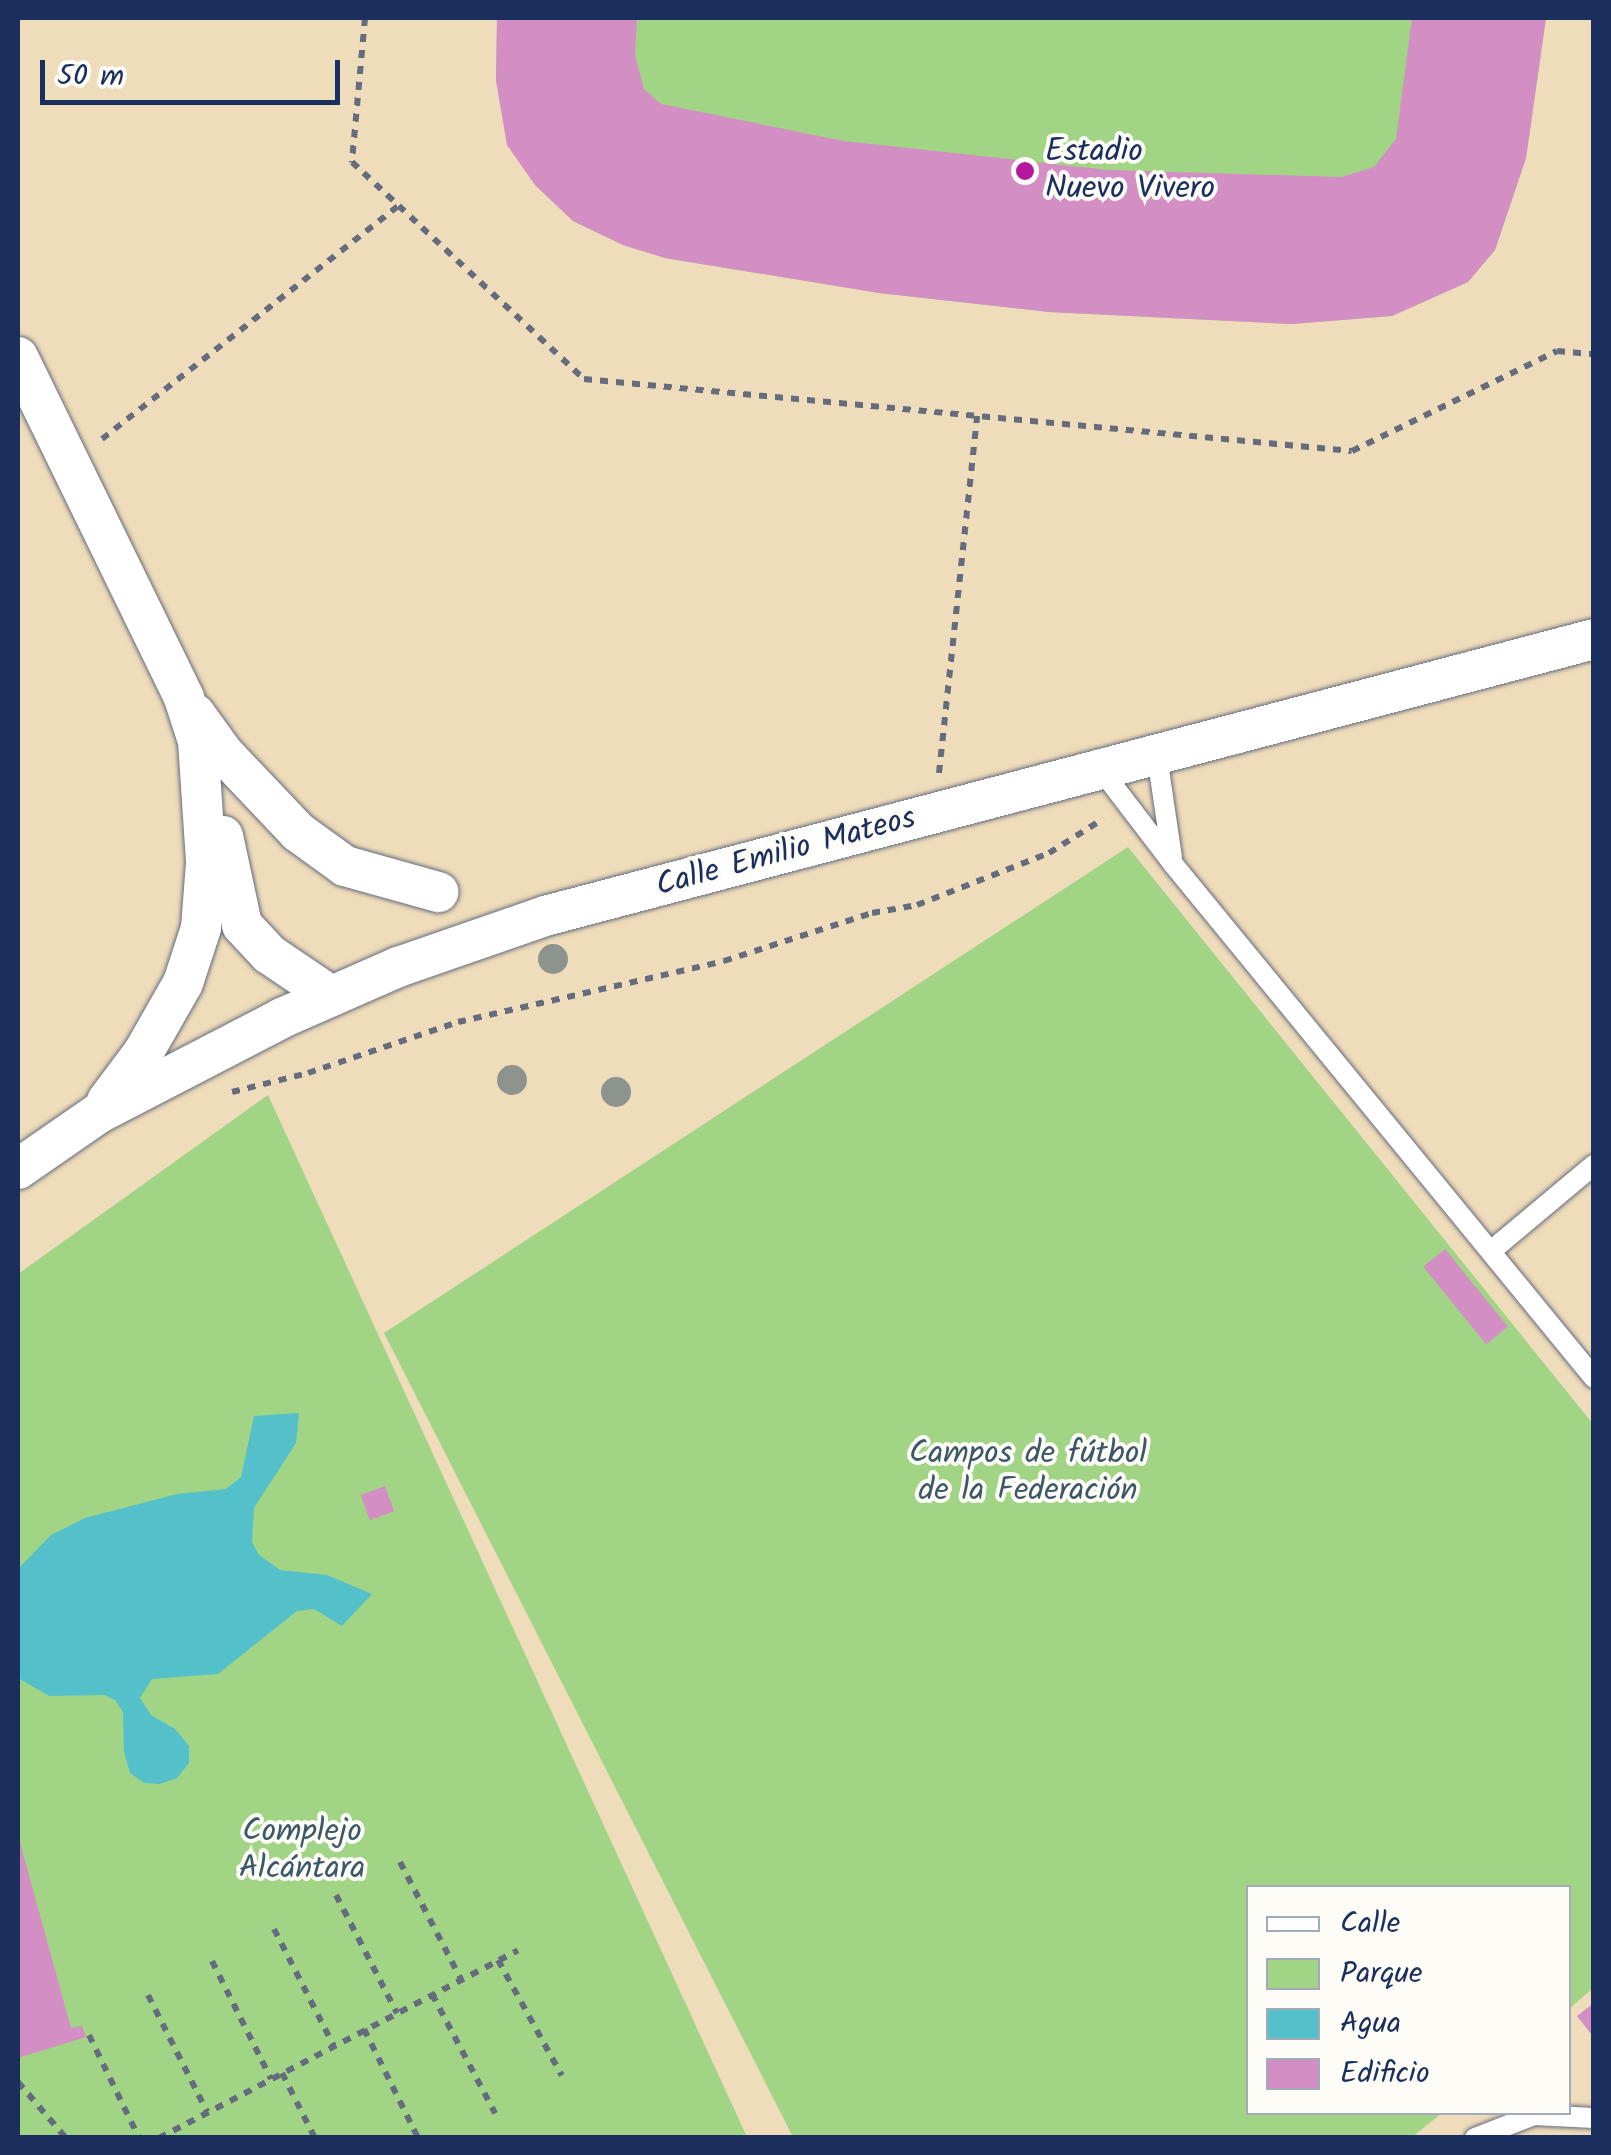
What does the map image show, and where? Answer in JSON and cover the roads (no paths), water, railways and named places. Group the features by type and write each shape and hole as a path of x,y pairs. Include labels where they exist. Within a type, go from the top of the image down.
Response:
{"street":[{"path":"18,358 184,698 211,770 242,925 269,954 331,996"},
{"name":"Calle Emilio Mateos","path":"18,1169 99,1113 331,996 398,967 545,916 1594,639"},
{"path":"184,698 224,754 298,832 345,866 438,892"},
{"path":"99,1113 143,1052 194,956 201,928 206,863 198,741"}],"lane":[{"path":"1157,756 1173,864"},
{"path":"1102,770 1173,864 1594,1378"},
{"path":"1491,1251 1594,1165"},
{"path":"1475,2138 1534,2115 1594,2118"}],"water":[{"path":"299,1413 296,1443 254,1508 252,1542 259,1555 280,1570 327,1575 372,1594 342,1626 314,1609 297,1611 218,1674 152,1679 140,1698 151,1715 175,1729 189,1746 189,1763 177,1778 160,1784 144,1783 130,1773 124,1752 123,1712 115,1700 105,1695 49,1696 18,1678 18,1569 51,1535 85,1518 177,1494 226,1489 241,1477 254,1416"}],"place":[{"name":"Estadio Nuevo Vivero","path":"1025,171"}],"park label":[{"name":"Campos de fútbol de la Federación","path":"1028,1474"},
{"name":"Complejo Alcántara","path":"302,1852"}]}
